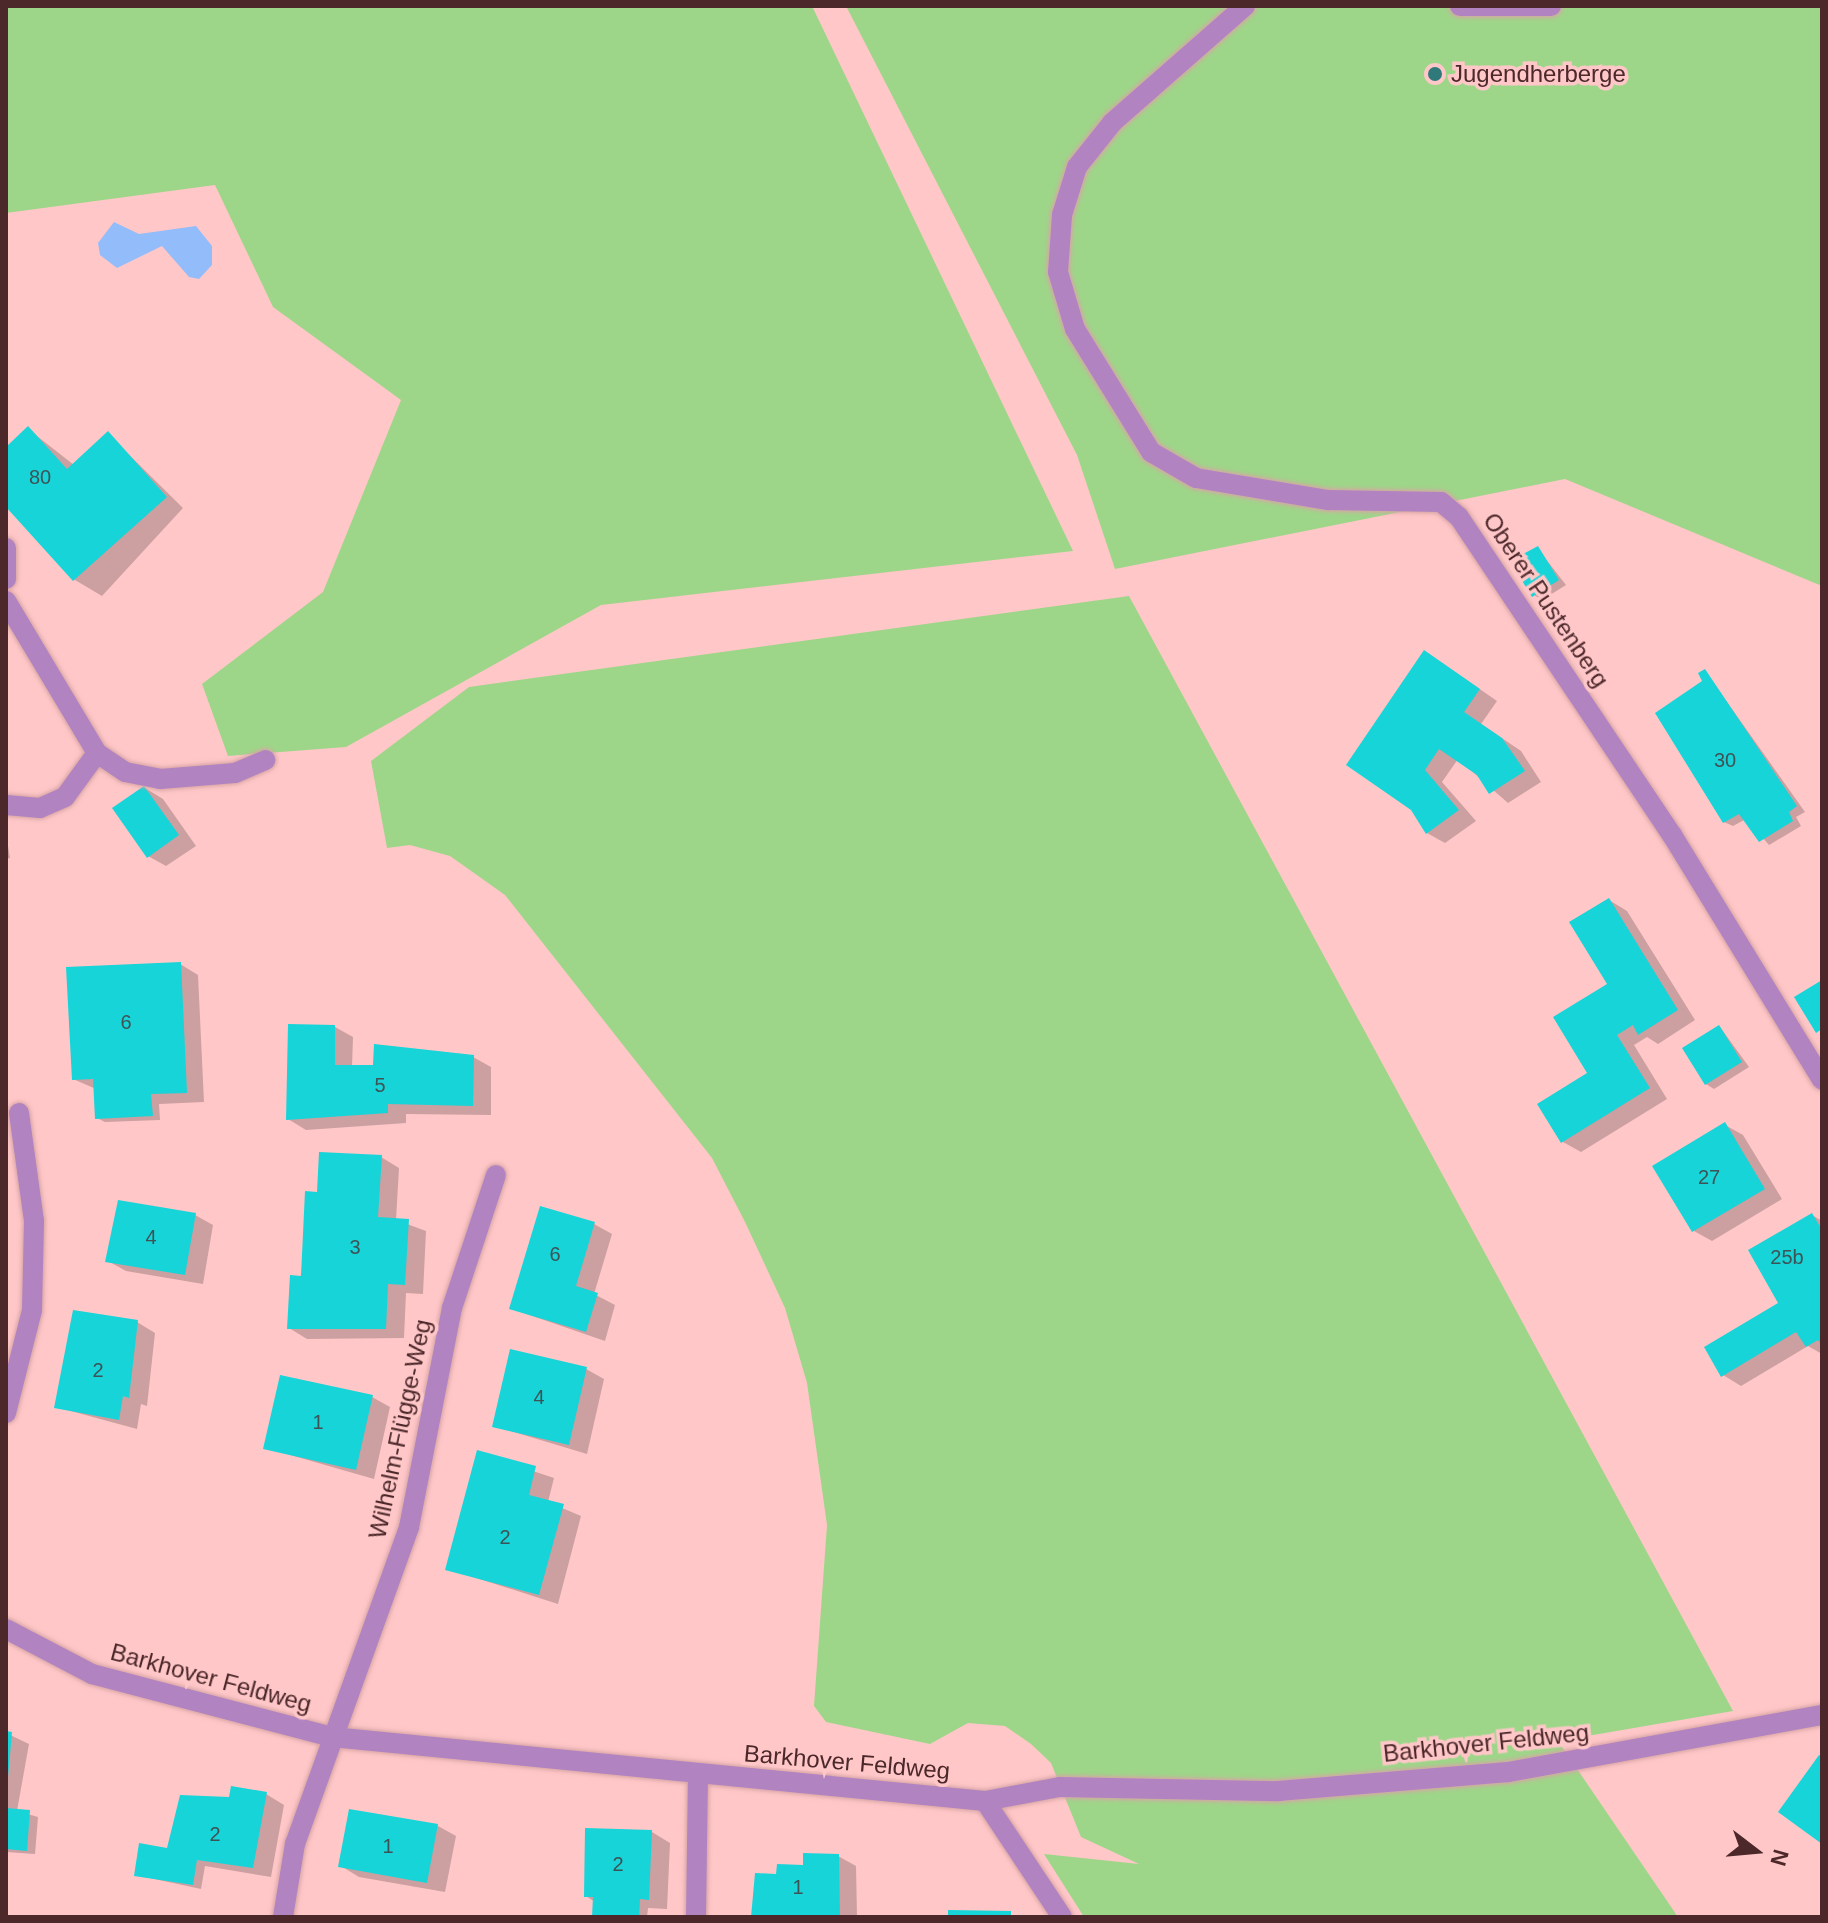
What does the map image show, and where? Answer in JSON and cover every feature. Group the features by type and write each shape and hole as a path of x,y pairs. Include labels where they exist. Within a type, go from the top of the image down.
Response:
{"street":[{"name":"Oberer Pustenberg","path":"1245,6 1112,123 1077,167 1062,215 1058,272 1075,329 1151,452 1196,478 1328,500 1441,502 1459,517 1672,835 1822,1080"},
{"path":"1460,6 1551,6"},
{"path":"6,548 6,579"},
{"path":"6,601 97,753 125,772 160,779 235,773 265,760"},
{"path":"6,805 40,808 65,797 97,753"},
{"path":"6,1413 32,1310 34,1221 19,1113"},
{"name":"Wilhelm-Flügge-Weg","path":"283,1917 295,1844 409,1527 452,1308 496,1175"},
{"name":"Barkhover Feldweg","path":"6,1629 92,1674 332,1737 985,1801 1060,1787 1278,1791 1508,1772 1700,1741 1822,1715"},
{"path":"696,1917 698,1775"},
{"path":"985,1801 1062,1917"}],"green space":[{"path":"6,6 812,6 1073,551 601,605 346,747 228,756 202,684 323,592 401,400 273,307 215,185 6,213"},
{"path":"846,6 1822,6 1822,586 1565,479 1115,569 1077,455"},
{"path":"1129,596 1733,1711 1558,1741 1678,1917 1084,1917 1044,1854 1139,1864 1081,1837 1051,1763 1031,1744 1005,1726 968,1723 930,1744 826,1722 814,1706 827,1525 807,1383 785,1308 745,1222 712,1158 505,895 450,856 410,845 387,848 371,761 469,687"}],"water":[{"path":"114,222 139,234 196,226 212,246 212,265 199,279 189,277 162,246 117,268 100,255 98,243"}],"building":[{"path":"28,426 67,469 108,431 167,497 73,581 6,507 6,447"},
{"path":"1538,546 1559,580 1532,597 1510,561"},
{"path":"1424,650 1480,689 1464,712 1502,738 1525,771 1489,794 1477,775 1439,749 1425,770 1459,810 1426,834 1411,810 1346,765"},
{"path":"1705,669 1797,806 1789,812 1793,821 1759,842 1739,814 1723,823 1655,713 1702,681 1698,673"},
{"path":"144,786 179,835 147,858 112,808"},
{"path":"1609,898 1678,1010 1638,1035 1633,1025 1617,1035 1650,1088 1561,1143 1537,1104 1587,1073 1553,1017 1607,984 1569,922"},
{"path":"181,962 187,1093 151,1094 153,1116 95,1119 93,1079 72,1080 66,967"},
{"path":"1822,980 1822,1029 1816,1033 1794,997"},
{"path":"288,1024 335,1025 335,1065 373,1065 374,1044 474,1055 473,1106 388,1104 388,1113 286,1120"},
{"path":"1719,1025 1742,1062 1705,1085 1682,1048"},
{"path":"1725,1122 1765,1189 1692,1232 1652,1166"},
{"path":"319,1152 382,1155 378,1217 409,1219 405,1285 388,1284 386,1329 287,1329 290,1275 301,1276 305,1191 317,1192"},
{"path":"118,1200 196,1213 185,1275 105,1262"},
{"path":"540,1206 595,1222 576,1286 598,1293 586,1332 509,1309"},
{"path":"1812,1213 1822,1230 1822,1346 1818,1340 1806,1347 1796,1332 1721,1377 1704,1347 1778,1303 1748,1250"},
{"path":"73,1310 138,1320 129,1398 123,1396 119,1420 54,1408"},
{"path":"510,1349 587,1367 569,1445 492,1427"},
{"path":"280,1375 373,1395 356,1470 263,1449"},
{"path":"477,1450 536,1466 529,1495 564,1504 539,1595 445,1570"},
{"path":"6,1731 12,1732 8,1777 6,1777"},
{"path":"1819,1755 1822,1757 1822,1844 1778,1812"},
{"path":"231,1786 267,1792 253,1868 197,1860 193,1885 134,1876 139,1843 167,1848 180,1795 229,1797"},
{"path":"6,1808 30,1810 27,1851 6,1849"},
{"path":"349,1809 438,1824 427,1883 338,1867"},
{"path":"585,1828 652,1830 649,1900 640,1899 639,1917 592,1917 593,1897 584,1897"},
{"path":"803,1853 839,1854 840,1917 751,1917 755,1873 776,1874 777,1864 803,1865"},
{"path":"948,1910 1011,1911 1011,1917 948,1917"}],"place":[{"name":"Jugendherberge","path":"1435,74"}]}
